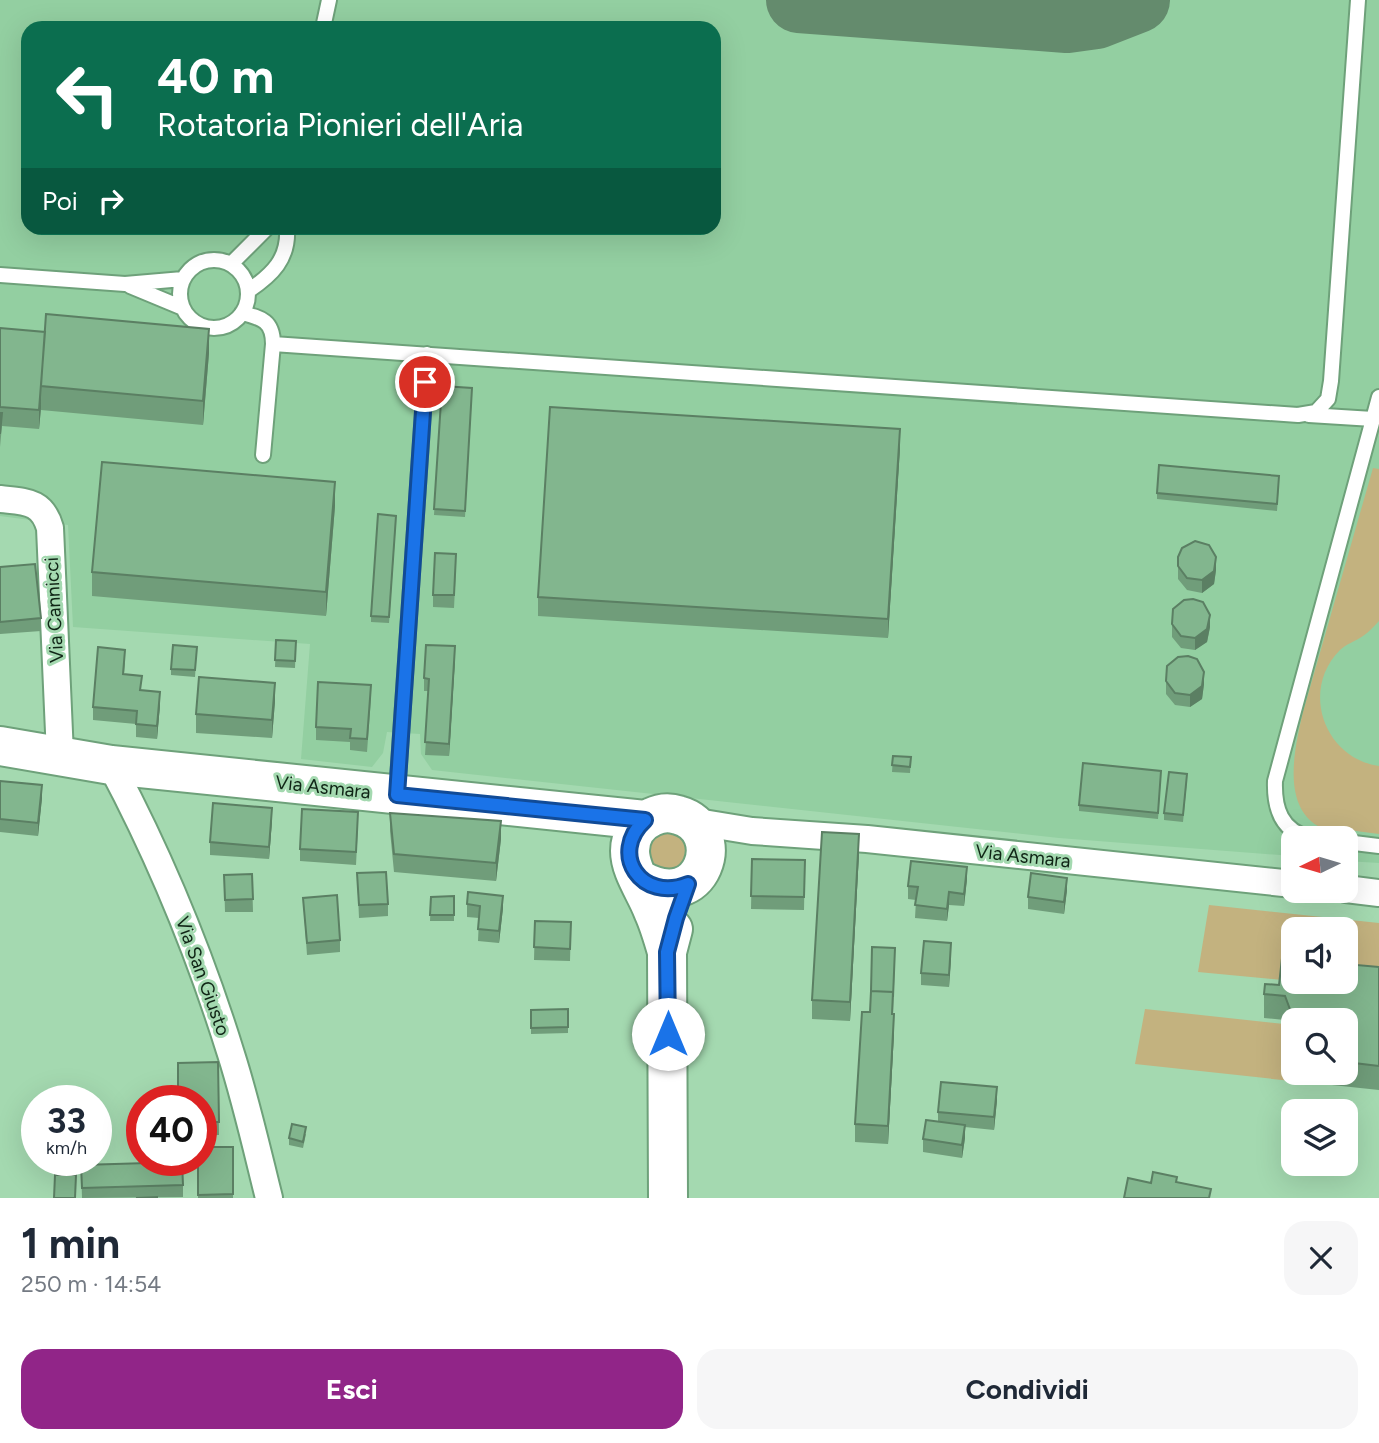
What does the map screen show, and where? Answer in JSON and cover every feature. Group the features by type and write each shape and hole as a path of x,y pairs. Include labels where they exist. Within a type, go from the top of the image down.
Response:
{"street":[{"name":"Via Cannicci","path":"0,499 39,507 44,511 50,528 60,755"},
{"name":"Via Asmara","path":"0,746 111,765 577,814 638,848"},
{"name":"Via San Giusto","path":"111,765 142,824 206,981 232,1056 268,1198"},
{"path":"638,848 664,813 691,821 704,840 704,862 676,918 667,952 668,1198"},
{"name":"Via Asmara","path":"691,821 751,831 867,839 1281,883"},
{"path":"638,848 653,887 676,889 694,878 751,831"},
{"path":"638,848 667,952"},
{"path":"1358,890 1379,892"}],"lane":[{"path":"324,21 329,0"},
{"path":"1308,415 1316,412 1328,399 1331,381 1358,0"},
{"path":"231,264 260,235"},
{"path":"248,291 267,279 283,257 286,235"},
{"path":"220,260 231,264 239,271 248,291 243,313 225,326 202,326 192,320 183,308 180,289 183,279 199,263 220,260"},
{"path":"0,275 125,284 183,279"},
{"path":"125,284 183,308"},
{"path":"243,313 265,320 271,327 273,344 263,455"},
{"path":"273,344 1373,419"},
{"path":"397,795 427,354"},
{"path":"1287,826 1276,808 1275,781 1379,397"},
{"path":"1358,843 1379,846"}],"shaded area":[{"path":"0,0 1379,0 1379,863 1358,862 1358,826 1281,826 1281,855 1059,838 432,770 421,754 420,734 387,732 383,753 372,767 301,759 310,644 73,627 68,525 0,516"},
{"path":"1373,468 1379,469 1379,621 1340,650 1328,666 1321,684 1320,702 1324,720 1332,736 1344,750 1360,760 1379,766 1379,834 1358,831 1358,826 1318,826 1306,816 1299,804 1294,774 1294,758 1303,712"},
{"path":"666,830 679,834 689,848 682,868 658,872 647,860 649,840"},
{"path":"1209,905 1322,917 1281,917 1281,980 1198,972"},
{"path":"1358,921 1379,923 1379,989 1358,985"},
{"path":"1145,1009 1281,1024 1281,1080 1135,1064"}],"building":[{"path":"46,314 209,329 203,401 41,386"},
{"path":"0,328 45,332 39,410 0,407"},
{"path":"442,386 472,388 465,511 434,509"},
{"path":"550,407 900,429 888,619 538,597"},
{"path":"102,462 335,482 326,592 92,572"},
{"path":"1159,465 1279,476 1277,504 1157,493"},
{"path":"378,514 396,516 389,617 371,616"},
{"path":"1195,541 1209,545 1216,557 1214,571 1202,580 1187,578 1178,566 1182,548"},
{"path":"435,553 456,554 454,595 433,595"},
{"path":"35,564 41,618 0,622 0,567"},
{"path":"1184,600 1203,602 1210,615 1207,629 1195,638 1181,636 1172,624 1173,609"},
{"path":"276,640 296,641 295,661 275,660"},
{"path":"173,645 197,647 195,670 171,669"},
{"path":"426,645 455,646 449,744 425,742 429,679 424,678"},
{"path":"98,647 125,650 123,674 142,676 140,690 160,692 157,726 136,724 137,711 93,707"},
{"path":"1178,657 1197,659 1204,672 1202,686 1190,695 1175,693 1166,681 1167,666"},
{"path":"199,677 275,683 272,720 196,714"},
{"path":"318,682 371,685 367,739 350,738 351,729 316,727"},
{"path":"893,756 911,757 910,767 892,765"},
{"path":"1083,763 1161,771 1158,813 1079,805"},
{"path":"1169,772 1187,774 1183,815 1164,813"},
{"path":"0,781 42,785 38,823 0,819"},
{"path":"213,803 272,808 269,847 210,842"},
{"path":"302,809 358,812 356,852 300,849"},
{"path":"390,813 501,821 496,863 394,854"},
{"path":"822,832 859,834 850,1002 812,1000"},
{"path":"752,859 805,860 804,897 751,896"},
{"path":"911,861 967,867 964,894 949,892 947,909 915,905 918,887 908,886"},
{"path":"386,872 388,904 359,905 357,873"},
{"path":"1031,873 1067,878 1064,902 1028,897"},
{"path":"252,874 253,899 225,900 224,875"},
{"path":"468,892 503,896 499,931 478,929 480,906 467,904"},
{"path":"337,895 340,940 307,943 303,898"},
{"path":"454,896 454,915 430,915 431,897"},
{"path":"535,921 571,922 570,949 534,947"},
{"path":"924,941 951,943 949,975 921,973"},
{"path":"872,947 895,948 893,997 893,992 871,991"},
{"path":"1358,965 1379,967 1379,1066 1358,1063 1358,1008 1290,1008 1285,996 1264,994 1265,984 1279,985 1281,967 1281,994 1358,994"},
{"path":"871,991 893,992 888,1126 855,1124 862,1012 870,1012"},
{"path":"568,1009 568,1027 531,1028 531,1010"},
{"path":"218,1062 219,1122 217,1085 178,1085 178,1063"},
{"path":"941,1082 997,1087 994,1117 938,1112"},
{"path":"926,1120 965,1125 962,1145 923,1139"},
{"path":"292,1124 306,1127 303,1142 289,1138"},
{"path":"217,1147 233,1147 233,1194 198,1195 198,1176 217,1176"},
{"path":"112,1164 126,1164 126,1176 183,1176 183,1185 82,1188 81,1176 112,1176"},
{"path":"1153,1172 1177,1177 1176,1182 1211,1189 1209,1198 1124,1198 1128,1178 1151,1183"},
{"path":"55,1176 76,1176 75,1198 54,1198"}],"taxiway":[{"path":"799,0 1067,20 1096,16 1137,0"}],"route":[{"path":"425,382 397,795 645,820 638,827 630,846 632,866 639,879 664,890 688,884 667,952 668,1034"}]}
